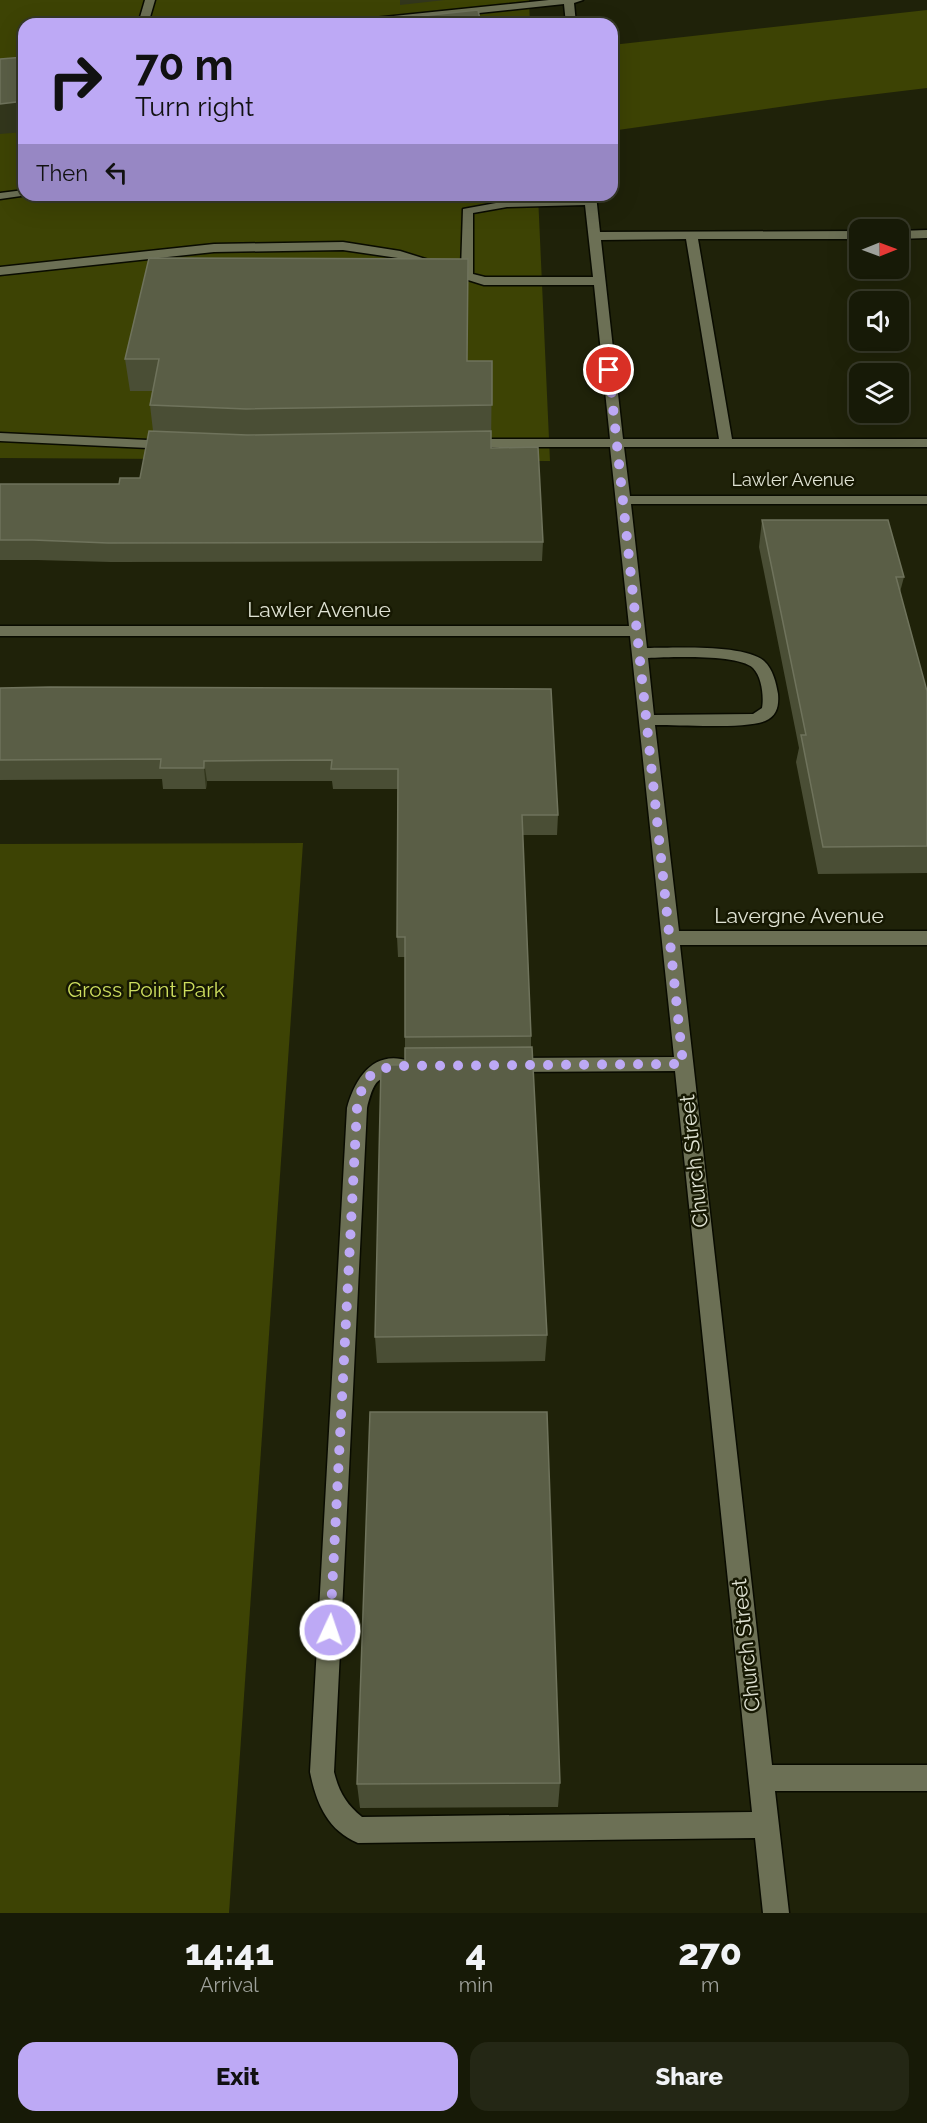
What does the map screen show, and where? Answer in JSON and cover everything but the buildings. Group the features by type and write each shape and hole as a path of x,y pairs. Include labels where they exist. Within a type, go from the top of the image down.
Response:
{"street":[{"path":"145,18 150,0"},
{"path":"569,0 570,18"},
{"path":"401,18 578,0"},
{"path":"0,196 18,194"},
{"path":"467,276 467,212 507,204 548,201"},
{"name":"Church Street","path":"590,201 776,1913"},
{"path":"909,235 927,234"},
{"path":"691,235 726,443"},
{"path":"594,236 849,235"},
{"path":"0,271 214,248 343,246 400,255 484,280 599,281"},
{"path":"0,437 178,445"},
{"path":"458,444 927,443"},
{"name":"Lawler Avenue","path":"622,500 926,505"},
{"name":"Lawler Avenue","path":"0,631 637,631"},
{"path":"639,652 706,653 748,659 759,664 764,673 771,703 770,710 765,716 754,719 647,720"},
{"name":"Lavergne Avenue","path":"670,938 927,938"},
{"path":"488,1065 683,1064"},
{"path":"418,1066 379,1069 368,1076 361,1090 357,1108 322,1772 328,1799 339,1815 358,1830 766,1825"},
{"path":"761,1778 927,1778"}],"green space":[{"path":"0,0 529,0 530,18 18,18 18,201 538,201 550,461 0,458"},
{"path":"927,10 927,88 618,130 618,44"},
{"name":"Gross Point Park","path":"303,843 229,1913 0,1913 0,844"}],"route":[{"path":"330,1630 357,1108 361,1090 368,1076 379,1069 394,1066 683,1064 609,370"}]}
